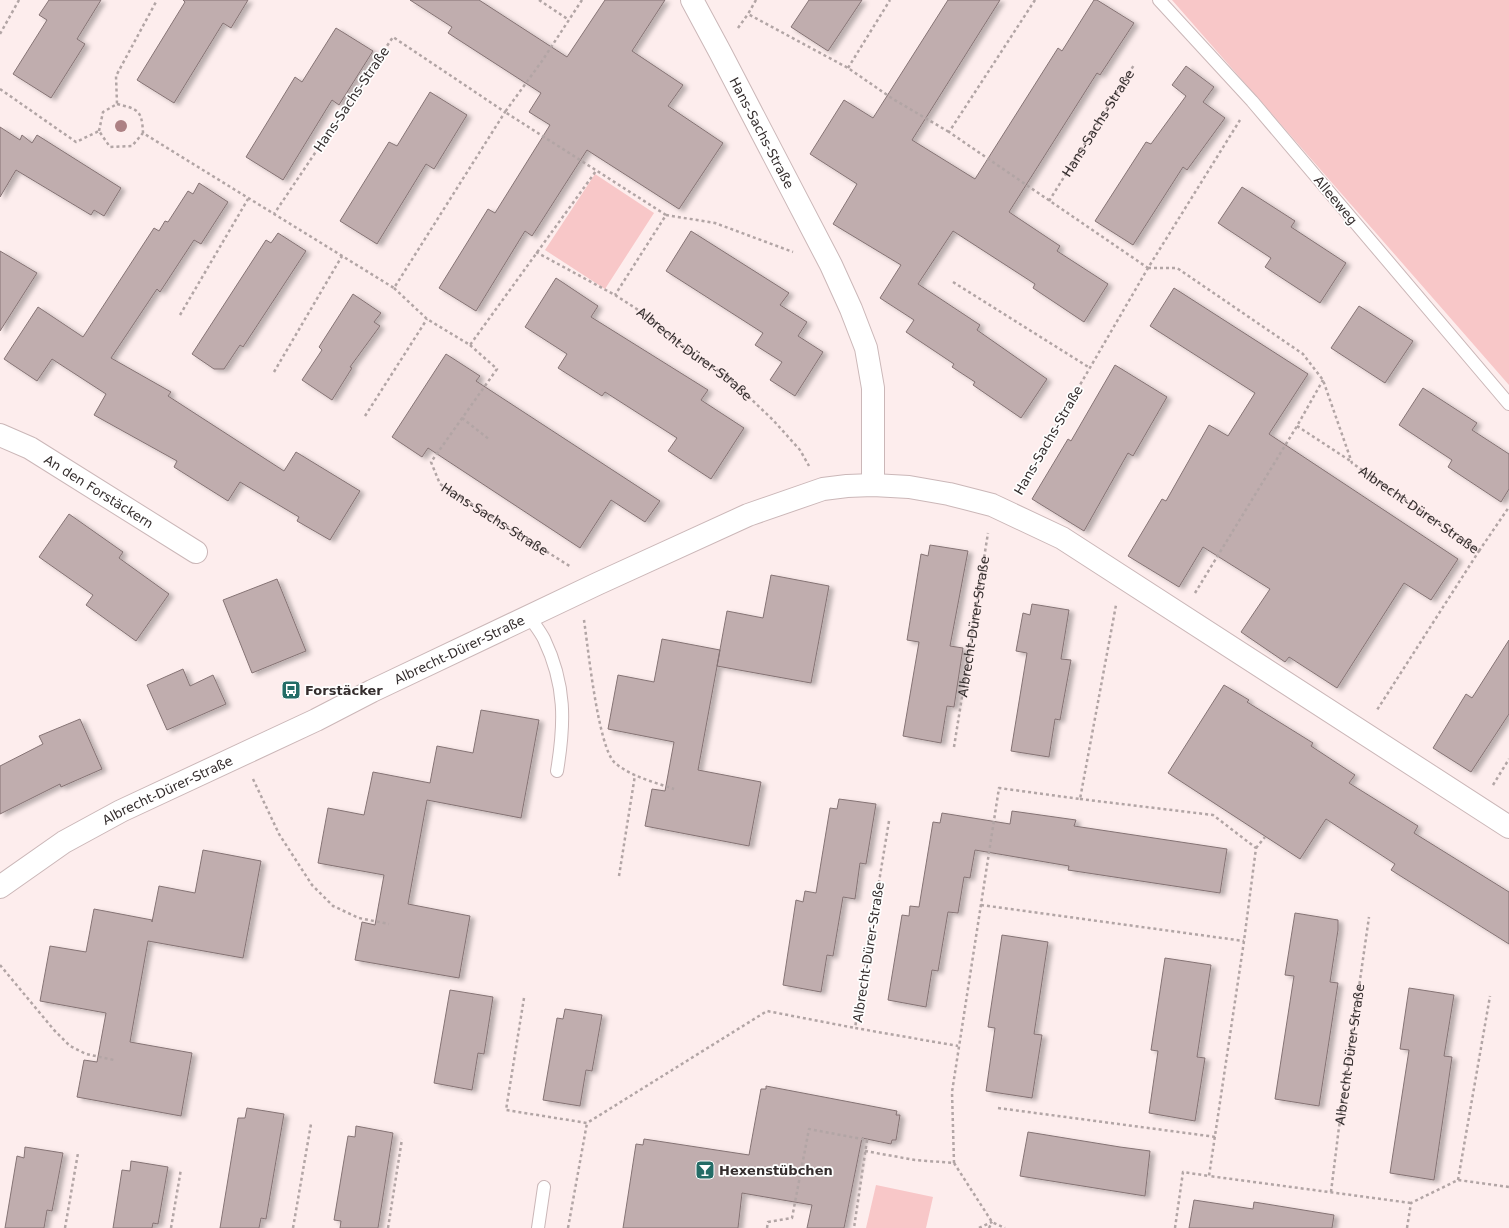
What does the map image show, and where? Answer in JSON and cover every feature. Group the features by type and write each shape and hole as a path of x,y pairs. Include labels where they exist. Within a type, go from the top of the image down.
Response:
{"street":[{"name":"Hans-Sachs-Straße","path":"692,0 831,265 851,309 866,348 873,388 873,485"},
{"name":"An den Forstäckern","path":"0,435 30,448 196,552"},
{"name":"Albrecht-Dürer-Straße","path":"0,887 70,838 121,811 242,755 588,588 748,515 822,490 847,486 873,485 909,487 949,494 999,508 1062,538 1509,827"}],"lane":[{"name":"Alleeweg","path":"1159,0 1252,100 1509,404"},
{"path":"529,616 544,639 557,674 563,708 562,740 557,771"},
{"path":"538,1228 544,1187"}],"path":[{"path":"0,34 19,0"},
{"path":"117,104 116,76 157,0"},
{"path":"539,0 569,20"},
{"path":"394,288 505,112 542,61 582,0"},
{"path":"756,0 748,14 848,68 893,99 949,132 1148,268"},
{"path":"848,68 890,0"},
{"path":"949,132 1035,0"},
{"name":"Hans-Sachs-Straße","path":"274,214 392,37 505,112 666,215 715,223 831,265"},
{"name":"Hans-Sachs-Straße","path":"1049,201 1134,65"},
{"path":"0,89 76,142 99,131"},
{"name":"Hans-Sachs-Straße","path":"999,508 1090,368 1148,268 1252,100"},
{"path":"117,104 134,108 142,118 143,133 132,146 110,147 99,131 103,112 117,104"},
{"name":"Hans-Sachs-Straße","path":"143,133 394,288 427,319 470,345 498,369 431,462 440,484 588,588"},
{"path":"470,345 596,170"},
{"path":"180,315 248,199"},
{"path":"615,295 666,215"},
{"name":"Albrecht-Dürer-Straße","path":"536,252 615,295 646,315 684,347 730,379 773,420 800,450 822,490"},
{"path":"274,372 342,256"},
{"name":"Albrecht-Dürer-Straße","path":"1148,268 1177,268 1303,354 1323,380 1352,463 1479,551 1363,733"},
{"path":"953,282 1090,368"},
{"path":"365,416 427,319"},
{"path":"1182,615 1297,426 1323,380"},
{"path":"462,418 490,440"},
{"path":"1297,426 1352,463"},
{"path":"1479,551 1509,507"},
{"name":"Albrecht-Dürer-Straße","path":"954,747 999,508"},
{"path":"1080,799 1122,576"},
{"path":"588,588 603,740 614,762 635,775 674,789"},
{"path":"242,755 279,834 312,885 333,906 359,918 390,924"},
{"path":"619,876 635,775"},
{"path":"1005,1228 992,1222 954,1163 952,1092 999,788 1213,815 1256,848"},
{"name":"Albrecht-Dürer-Straße","path":"889,821 855,1028 958,1046"},
{"path":"1209,1176 1216,1137 1256,848 1264,837"},
{"path":"981,905 1244,941"},
{"name":"Albrecht-Dürer-Straße","path":"1331,1192 1339,1126 1370,917"},
{"path":"0,965 54,1030 70,1046 86,1054 114,1060"},
{"path":"1458,1180 1490,996"},
{"path":"524,998 506,1110 587,1123 767,1011 855,1028"},
{"path":"998,1108 1216,1137"},
{"path":"568,1228 587,1123"},
{"path":"293,1228 311,1124"},
{"path":"766,1228 768,1222 792,1218 809,1129 867,1140 854,1228"},
{"path":"388,1228 402,1139"},
{"path":"865,1151 915,1160 954,1163"},
{"path":"65,1228 78,1153"},
{"path":"172,1228 181,1168"},
{"path":"1174,1228 1183,1172 1411,1203 1458,1180 1509,1187"},
{"path":"1407,1228 1411,1203"},
{"path":"979,1228 992,1222"},
{"path":"989,1228 992,1222"}],"shaded area":[{"path":"1172,0 1509,0 1509,385"},
{"path":"595,174 654,213 605,289 545,250"},
{"path":"876,1185 933,1197 926,1228 866,1228"}],"building":[{"path":"49,0 101,0 77,39 85,44 51,98 13,74 47,20 39,15"},
{"path":"183,0 248,0 231,28 223,23 174,103 137,80 185,2"},
{"path":"410,0 479,0 567,57 605,0 665,0 632,51 683,85 668,106 723,143 679,209 587,150 532,236 525,231 476,311 439,288 488,209 495,213 550,125 529,112 541,93 448,33 452,27"},
{"path":"809,0 862,0 828,51 791,27"},
{"path":"948,0 1000,0 912,140 975,179 1058,48 1062,51 1094,0 1097,0 1134,23 1100,75 1097,73 1009,212 1060,246 1057,251 1108,284 1084,322 1033,288 1035,284 953,231 918,284 980,325 977,330 1047,379 1021,418 973,385 975,382 952,367 954,364 906,332 914,320 880,298 901,265 833,224 857,184 810,154 844,100 873,118"},
{"path":"336,28 373,51 339,105 332,100 283,180 246,157 295,77 302,82"},
{"path":"1186,66 1214,87 1203,102 1225,118 1187,170 1183,167 1133,245 1095,221 1146,142 1151,144 1186,96 1172,85"},
{"path":"430,92 467,115 434,169 426,164 377,244 340,221 389,142 397,146"},
{"path":"0,127 20,140 22,135 32,143 37,135 121,188 104,216 94,210 91,215 16,170 0,197"},
{"path":"199,183 228,202 201,244 194,240 160,292 157,289 111,358 171,392 168,396 284,471 296,452 360,491 330,540 297,521 299,517 240,482 228,501 174,467 177,461 94,415 106,394 52,359 37,381 4,359 38,307 83,337 154,228 159,231 165,221 168,222 188,191 193,194"},
{"path":"1242,187 1295,221 1291,227 1346,263 1320,303 1265,267 1271,258 1218,223"},
{"path":"691,231 789,293 780,305 807,322 798,336 823,352 795,396 770,380 782,362 755,345 763,333 666,271"},
{"path":"278,233 306,251 243,347 240,345 224,369 214,369 192,354 266,240 271,243"},
{"path":"0,251 37,273 0,331"},
{"path":"556,278 598,306 591,317 708,390 701,400 744,428 711,479 668,451 677,438 605,392 602,396 558,368 567,354 525,327"},
{"path":"1174,288 1308,374 1269,434 1458,559 1431,600 1404,583 1337,688 1289,657 1285,662 1241,632 1270,589 1203,547 1179,587 1128,556 1162,499 1166,501 1209,425 1228,436 1255,393 1150,326"},
{"path":"353,294 381,313 374,322 380,326 350,367 352,368 332,400 302,380 322,350 319,347"},
{"path":"1359,306 1413,341 1385,383 1331,348"},
{"path":"446,354 480,376 476,381 660,501 645,522 611,500 580,548 428,448 422,457 392,437"},
{"path":"1115,365 1167,397 1133,456 1128,453 1084,531 1032,499 1068,439 1071,441"},
{"path":"1423,388 1477,423 1472,430 1509,454 1509,489 1501,502 1448,467 1452,460 1399,425"},
{"path":"69,514 123,552 119,558 169,594 136,641 86,605 93,595 39,557"},
{"path":"930,545 968,551 950,646 963,648 954,707 947,706 941,743 903,736 919,642 907,640 921,554 928,556"},
{"path":"771,575 829,586 811,683 717,666 727,611 763,618"},
{"path":"277,579 306,651 252,673 223,600"},
{"path":"1032,604 1069,610 1061,659 1071,660 1060,720 1055,719 1049,757 1011,751 1027,653 1016,651 1023,613 1030,615"},
{"path":"662,639 720,650 698,770 761,782 749,846 645,826 652,789 665,791 674,742 608,729 618,675 654,682"},
{"path":"1509,640 1509,714 1471,772 1433,748 1466,694 1472,698"},
{"path":"183,669 190,686 213,675 226,704 167,730 147,685"},
{"path":"1224,685 1249,700 1247,702 1313,743 1311,746 1355,775 1349,783 1418,826 1414,833 1509,892 1509,944 1391,870 1395,864 1326,819 1300,859 1168,773"},
{"path":"481,710 539,720 521,818 427,800 408,904 470,916 459,978 355,960 362,922 375,925 384,875 318,863 328,808 364,815 373,772 430,783 437,746 473,753"},
{"path":"80,719 102,769 61,787 60,784 0,814 0,766 43,744 39,736"},
{"path":"839,799 876,804 866,864 860,863 855,899 843,897 833,956 827,955 821,992 783,985 796,900 803,902 805,891 816,893 830,808 837,809"},
{"path":"1012,811 1076,820 1074,826 1227,849 1220,893 1068,870 1069,866 975,850 970,878 964,877 958,913 948,912 938,971 932,970 926,1007 888,1000 902,915 909,916 910,906 919,907 933,822 940,823 942,813 1010,824"},
{"path":"203,850 261,861 243,958 148,941 130,1042 192,1053 181,1116 77,1097 84,1060 97,1062 106,1013 40,1001 50,946 86,952 94,909 152,920 152,922 159,886 195,893"},
{"path":"1295,913 1338,920 1338,930 1330,982 1338,983 1319,1106 1275,1099 1294,976 1285,975"},
{"path":"1002,935 1048,942 1034,1034 1042,1035 1032,1098 986,1091 995,1028 988,1027"},
{"path":"1165,958 1211,965 1197,1057 1205,1058 1195,1121 1149,1113 1158,1051 1151,1050"},
{"path":"1409,988 1454,995 1444,1056 1452,1057 1434,1180 1390,1173 1409,1050 1400,1049"},
{"path":"450,990 493,997 484,1054 478,1053 472,1090 434,1083"},
{"path":"565,1009 602,1015 592,1071 586,1070 580,1106 543,1100 557,1018 563,1019"},
{"path":"766,1086 897,1111 896,1115 900,1115 896,1140 892,1140 891,1144 862,1138 844,1228 807,1228 812,1205 742,1193 738,1228 623,1228 636,1144 643,1145 644,1139 749,1155 761,1089 766,1089"},
{"path":"247,1108 284,1114 266,1219 261,1218 259,1228 220,1228 238,1118 245,1118"},
{"path":"356,1126 393,1133 378,1228 340,1228 341,1221 334,1220 348,1136 355,1137"},
{"path":"1028,1132 1150,1151 1145,1196 1020,1176"},
{"path":"25,1147 63,1153 52,1211 47,1210 44,1228 5,1228 17,1156 24,1158"},
{"path":"131,1161 168,1167 158,1224 153,1223 152,1228 113,1228 122,1170 130,1171"},
{"path":"1194,1200 1253,1209 1254,1202 1334,1215 1332,1228 1189,1228"}],"place":[{"name":"Forstäcker","path":"291,690"},
{"name":"Hexenstübchen","path":"705,1170"}]}
